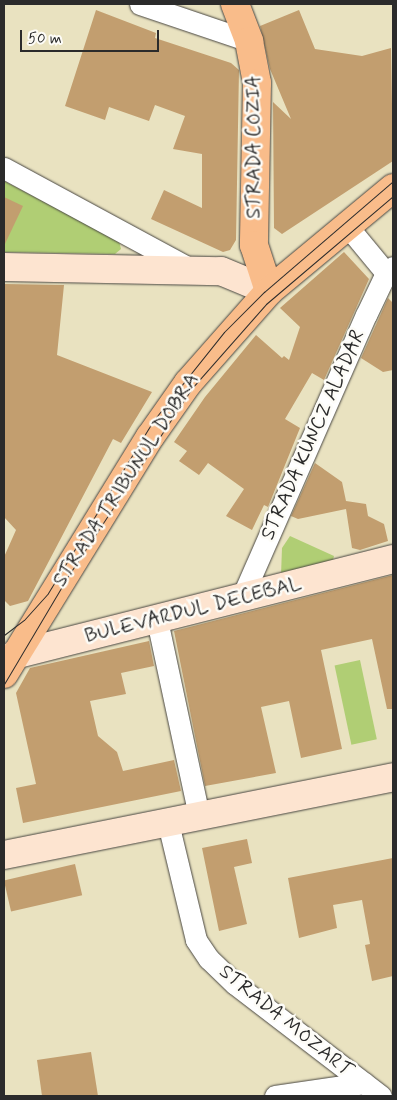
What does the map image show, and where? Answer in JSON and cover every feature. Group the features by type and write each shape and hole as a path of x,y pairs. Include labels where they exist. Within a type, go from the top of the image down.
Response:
{"main road":[{"name":"STRADA COZIA","path":"235,4 249,40 257,83 254,245 269,291"},
{"name":"STRADA TRIBUNUL DOBRA","path":"7,663 167,411 207,359 269,291 393,188"}],"street":[{"path":"140,4 249,40"},
{"path":"4,168 193,270"},
{"path":"348,227 390,270"},
{"path":"4,267 221,271 269,291"},
{"name":"STRADA KUNCZ ALADAR","path":"242,597 292,477 390,270"},
{"name":"BULEVARDUL DECEBAL","path":"7,663 242,597 393,559"},
{"path":"157,620 200,816"},
{"path":"4,855 393,777"},
{"name":"STRADA MOZART","path":"168,823 196,940 209,959 235,984 381,1096"},
{"path":"275,1096 364,1083"}],"green space":[{"path":"4,181 119,241 121,249 115,254 4,252"},
{"path":"290,536 334,556 333,560 281,575 282,548"},
{"path":"360,660 377,739 351,745 335,665"}],"building":[{"path":"96,10 156,33 155,38 231,63 239,70 236,240 230,250 223,252 151,219 164,190 202,208 202,154 173,149 185,116 155,105 149,121 109,107 105,120 65,106"},
{"path":"299,10 315,49 362,56 391,48 393,161 282,234 274,228 273,102 291,119 270,69 260,26"},
{"path":"4,197 23,206 4,246"},
{"path":"344,252 369,279 324,380 312,373 285,419 300,428 268,507 264,505 252,530 226,516 244,489 208,463 199,475 179,461 187,451 174,442 205,397 256,335 282,358 284,356 289,360 300,327 280,308"},
{"path":"4,284 64,285 57,355 152,392 121,443 113,439 28,601 10,606 4,600 4,557 16,530 4,517"},
{"path":"388,298 393,303 393,370 383,372 361,358"},
{"path":"315,463 342,482 346,501 366,504 368,516 384,524 388,541 360,550 352,548 346,509 298,519 291,516"},
{"path":"393,575 393,709 387,709 372,639 321,650 342,749 301,758 289,701 261,707 276,773 205,786 174,631"},
{"path":"149,641 154,666 121,673 126,694 90,701 98,736 117,752 123,771 174,760 181,791 23,823 16,788 36,784 16,693 30,668"},
{"path":"247,839 252,863 234,867 247,924 219,931 202,848"},
{"path":"393,858 393,976 372,981 365,945 370,944 362,900 333,905 337,928 299,938 288,878"},
{"path":"75,864 82,895 11,912 4,880"},
{"path":"91,1052 98,1096 42,1096 37,1060"}],"tram line":[{"path":"4,635 24,620 48,593 153,421 224,332 264,292 393,181"},
{"path":"4,684 68,576 192,388 266,304 393,196"}]}
